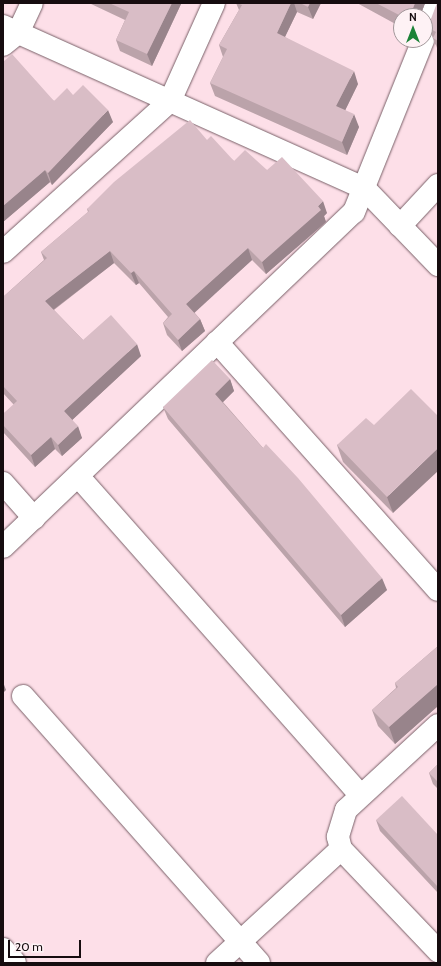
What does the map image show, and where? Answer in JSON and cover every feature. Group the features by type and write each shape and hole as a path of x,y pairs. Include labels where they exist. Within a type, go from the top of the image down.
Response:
{"street":[{"path":"32,3 8,35 170,101 364,188 438,265"},
{"path":"3,252 170,101 214,3"},
{"path":"433,13 437,3"},
{"path":"3,547 354,212 420,48"},
{"path":"400,226 438,185"},
{"path":"217,342 438,590"},
{"path":"78,476 360,795"},
{"path":"3,483 34,518"},
{"path":"23,696 259,963"},
{"path":"438,725 360,795 346,810 339,825 341,849 438,951"},
{"path":"216,963 341,849"},
{"path":"3,949 15,963"}],"building":[{"path":"109,3 172,3 147,54 116,40 129,12"},
{"path":"237,3 291,3 277,33 354,71 336,106 354,114 342,142 210,83 227,49 219,45 242,5"},
{"path":"300,3 310,3 308,7"},
{"path":"376,3 415,3 413,8 393,8 393,12"},
{"path":"438,3 438,41 433,38 436,32 433,30 433,14"},
{"path":"12,54 54,101 67,88 73,95 83,85 108,110 48,173 45,170 3,206 3,62"},
{"path":"190,120 207,140 211,136 234,161 245,150 267,170 282,157 323,201 318,206 321,210 262,262 248,248 186,304 200,319 178,340 163,323 172,314 134,271 131,273 110,251 45,301 83,340 111,315 137,344 64,411 78,426 58,445 51,437 31,455 3,425 3,414 17,401 3,386 3,297 47,258 41,252 89,211 87,209 114,182"},
{"path":"212,360 230,379 215,394 263,448 266,444 298,478 382,578 341,615 163,407"},
{"path":"411,389 438,416 438,448 387,497 337,445 366,418 374,425"},
{"path":"438,646 438,684 389,727 372,710 398,687 395,683"},
{"path":"438,764 438,782 429,773"},
{"path":"402,796 438,835 438,887 376,820"}]}
